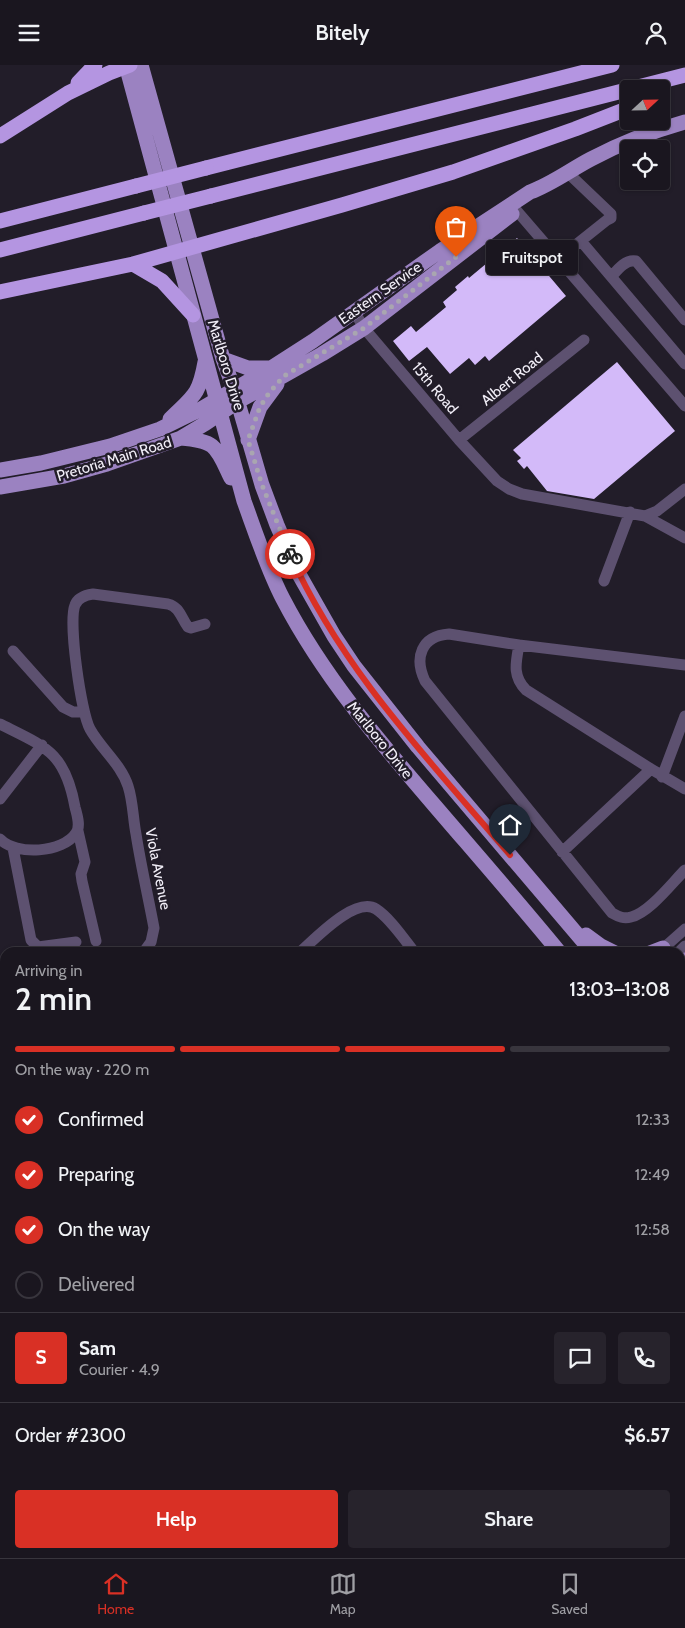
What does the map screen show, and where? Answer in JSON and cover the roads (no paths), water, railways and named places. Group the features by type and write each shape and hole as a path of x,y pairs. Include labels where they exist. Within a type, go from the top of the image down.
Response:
{"highway":[{"path":"68,93 95,65"},
{"path":"0,136 68,93 109,73 131,65"},
{"path":"0,221 612,65"},
{"path":"670,87 685,76"},
{"path":"0,250 685,76"},
{"path":"0,292 133,264 342,205 452,172 620,112"},
{"path":"133,264 162,281 194,315"}],"main road":[{"name":"Marlboro Drive","path":"131,65 192,247 223,359 236,395 262,485 296,569 354,666 418,747 588,947"},
{"name":"Marlboro Drive","path":"131,65 176,252 244,501 282,598 312,650 330,676 398,763 555,947"},
{"name":"Eastern Service","path":"278,372 313,341 354,311 530,192 543,187 613,149 685,122"},
{"name":"Eastern Service","path":"219,405 364,328 534,198 543,187"},
{"path":"160,429 195,395 200,383 205,359"},
{"path":"223,359 248,368 278,372 257,413 248,440"},
{"name":"Pretoria Main Road","path":"0,469 41,463 110,446 160,429 201,409 219,405"},
{"name":"Pretoria Main Road","path":"0,487 64,476 107,464 181,437 219,405"},
{"path":"181,437 202,440 215,448 244,501"},
{"path":"565,918 603,947"}],"street":[{"path":"558,259 610,218 611,215 567,173"},
{"path":"517,211 685,406"},
{"path":"581,241 685,364"},
{"path":"612,276 631,260 636,261 684,319"},
{"name":"15th Road","path":"354,311 364,328 459,440 497,481 522,494 645,516 685,538"},
{"name":"Albert Road","path":"459,440 584,340"},
{"path":"645,516 657,511 685,489"},
{"path":"604,581 630,512"},
{"name":"Viola Avenue","path":"147,947 151,942 154,928 129,788 123,774 90,729 84,712 73,619 75,605 85,595 93,594 172,605 178,609 188,627 192,628 205,624"},
{"path":"685,665 519,645 459,634 440,635 432,638 419,657 419,664 425,681 612,913 620,917 633,917 641,913 685,870"},
{"path":"519,645 515,671 517,679 526,690 662,777 685,789"},
{"path":"13,651 63,707 73,713 84,712"},
{"path":"662,777 685,716"},
{"path":"0,724 42,745 53,755 67,776 72,788 78,831 85,862 81,874 82,881 96,941"},
{"path":"0,799 42,745"},
{"path":"562,852 650,769"},
{"path":"4,844 22,850 46,849 60,846 78,831"},
{"path":"4,844 31,941 38,947 76,941"},
{"path":"306,947 345,914 366,906 377,909 384,915 410,947"},
{"path":"666,947 685,929"}],"place":[{"name":"Fruitspot","path":"456,257"}]}
